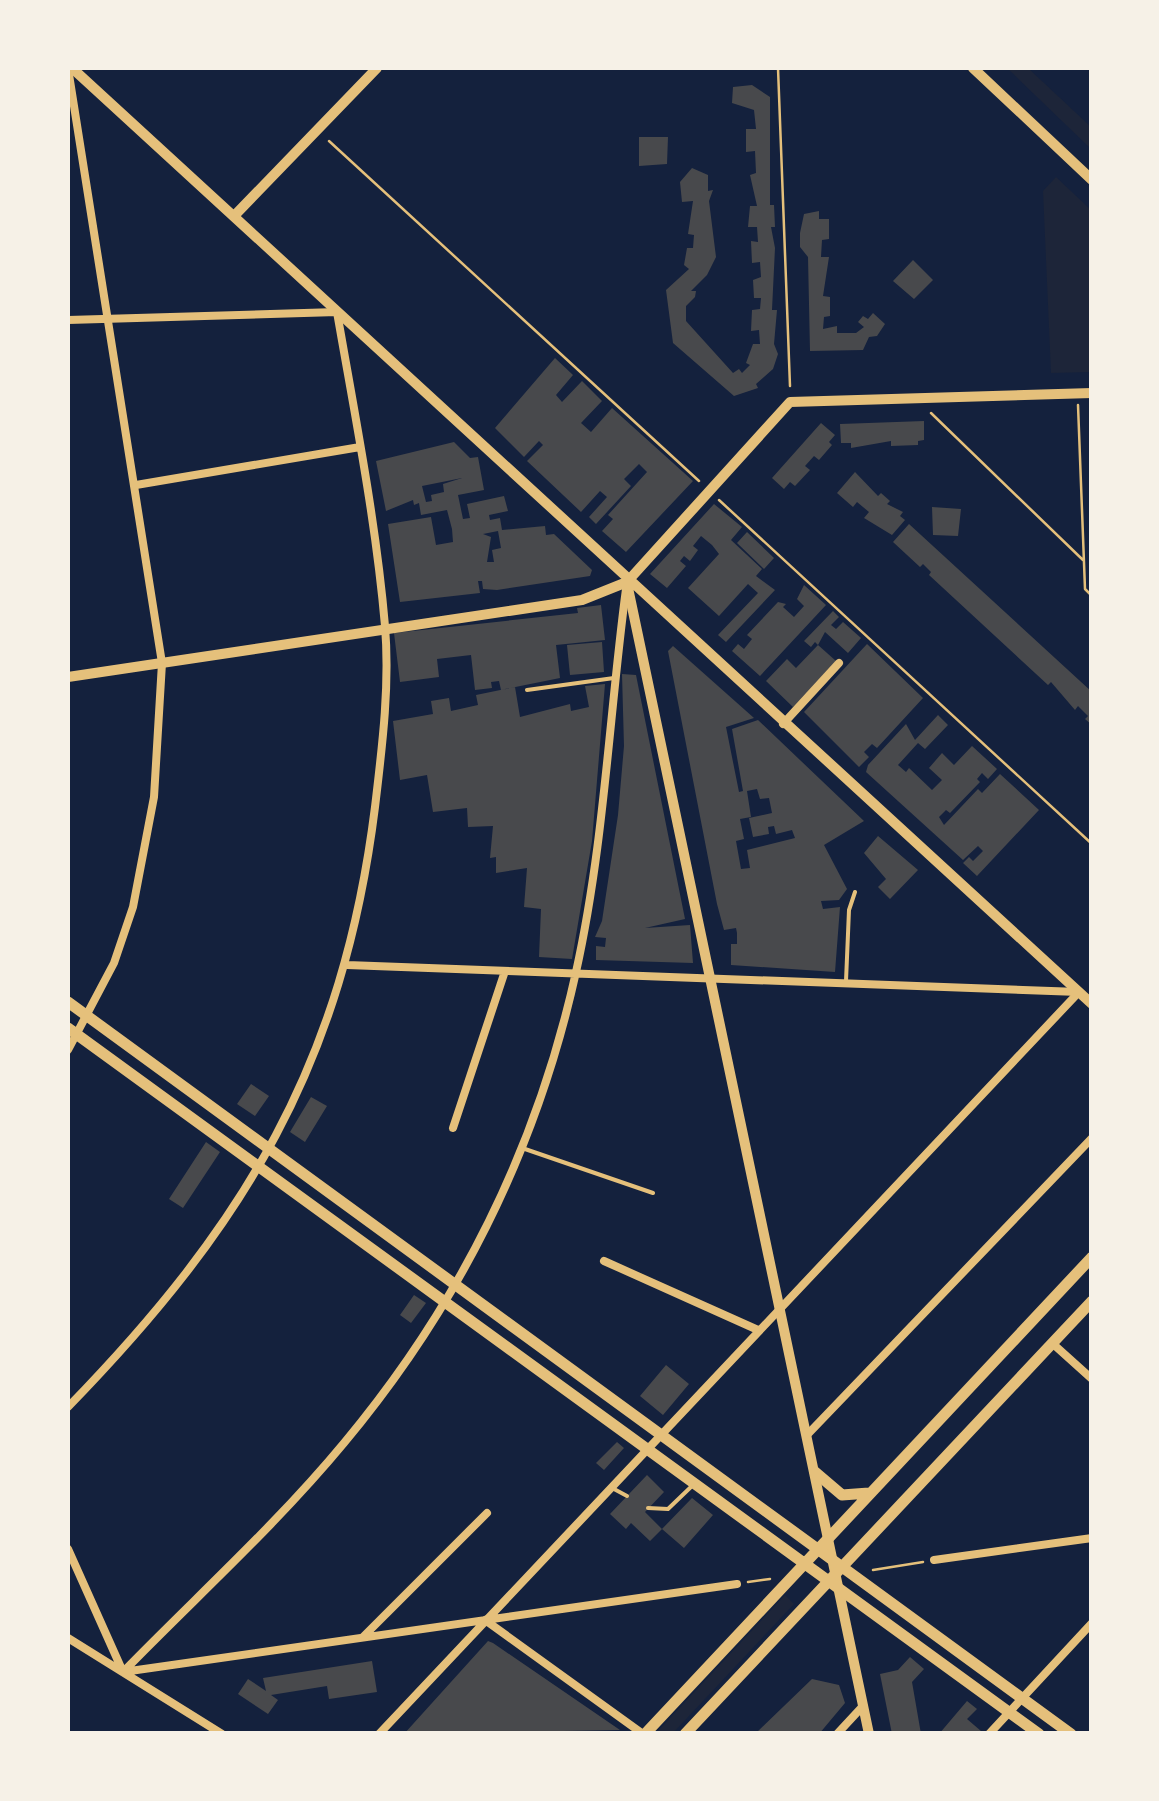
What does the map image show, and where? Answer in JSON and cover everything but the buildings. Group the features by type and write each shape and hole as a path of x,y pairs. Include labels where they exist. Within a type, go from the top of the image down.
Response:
{"main road":[{"path":"68,1002 817,1548 836,1573 1039,1734"},
{"path":"72,1031 804,1562 836,1573 1072,1734"},
{"path":"644,1734 1092,1257"},
{"path":"685,1734 1092,1302"},
{"path":"815,1472 842,1494 869,1494"}],"street":[{"path":"70,68 1092,1004"},
{"path":"68,1050 72,1031 89,1017 126,926 145,854 160,733 162,662 70,68"},
{"path":"235,216 377,68"},
{"path":"973,68 1092,180"},
{"path":"68,320 337,312"},
{"path":"68,1407 173,1294 222,1227 269,1148 328,1023 347,965 379,775 385,629 337,312"},
{"path":"68,677 582,600 627,582 790,402 1092,392"},
{"path":"136,485 360,447"},
{"path":"123,1672 344,1444 445,1304 525,1149 576,974 604,804 614,678 627,582"},
{"path":"627,582 869,1734"},
{"path":"784,724 839,663"},
{"path":"347,965 1079,992"},
{"path":"453,1128 505,971"},
{"path":"379,1734 1079,992"},
{"path":"808,1435 1092,1138"},
{"path":"604,1262 758,1330"},
{"path":"1052,1343 1092,1378"},
{"path":"362,1638 488,1512"},
{"path":"934,1560 1092,1538"},
{"path":"68,1549 123,1672"},
{"path":"123,1672 737,1584"},
{"path":"485,1620 644,1734"},
{"path":"988,1734 1092,1623"},
{"path":"68,1638 222,1734"},
{"path":"837,1734 863,1706"}],"lane":[{"path":"527,690 614,678"},
{"path":"846,983 849,910 855,892"},
{"path":"525,1149 653,1193"},
{"path":"648,1508 676,1506 695,1482"},
{"path":"610,1487 627,1496"}],"path":[{"path":"778,68 790,402"},
{"path":"1078,393 1083,560 1085,589 1092,596"},
{"path":"916,398 1083,560"},
{"path":"873,1570 934,1560"},
{"path":"737,1584 772,1579"}],"shaded area":[{"path":"1007,68 1028,68 1091,127 1091,149"},
{"path":"1056,177 1091,210 1091,372 1051,373 1043,191"},
{"path":"785,1595 794,1604 673,1733 656,1733"}]}
